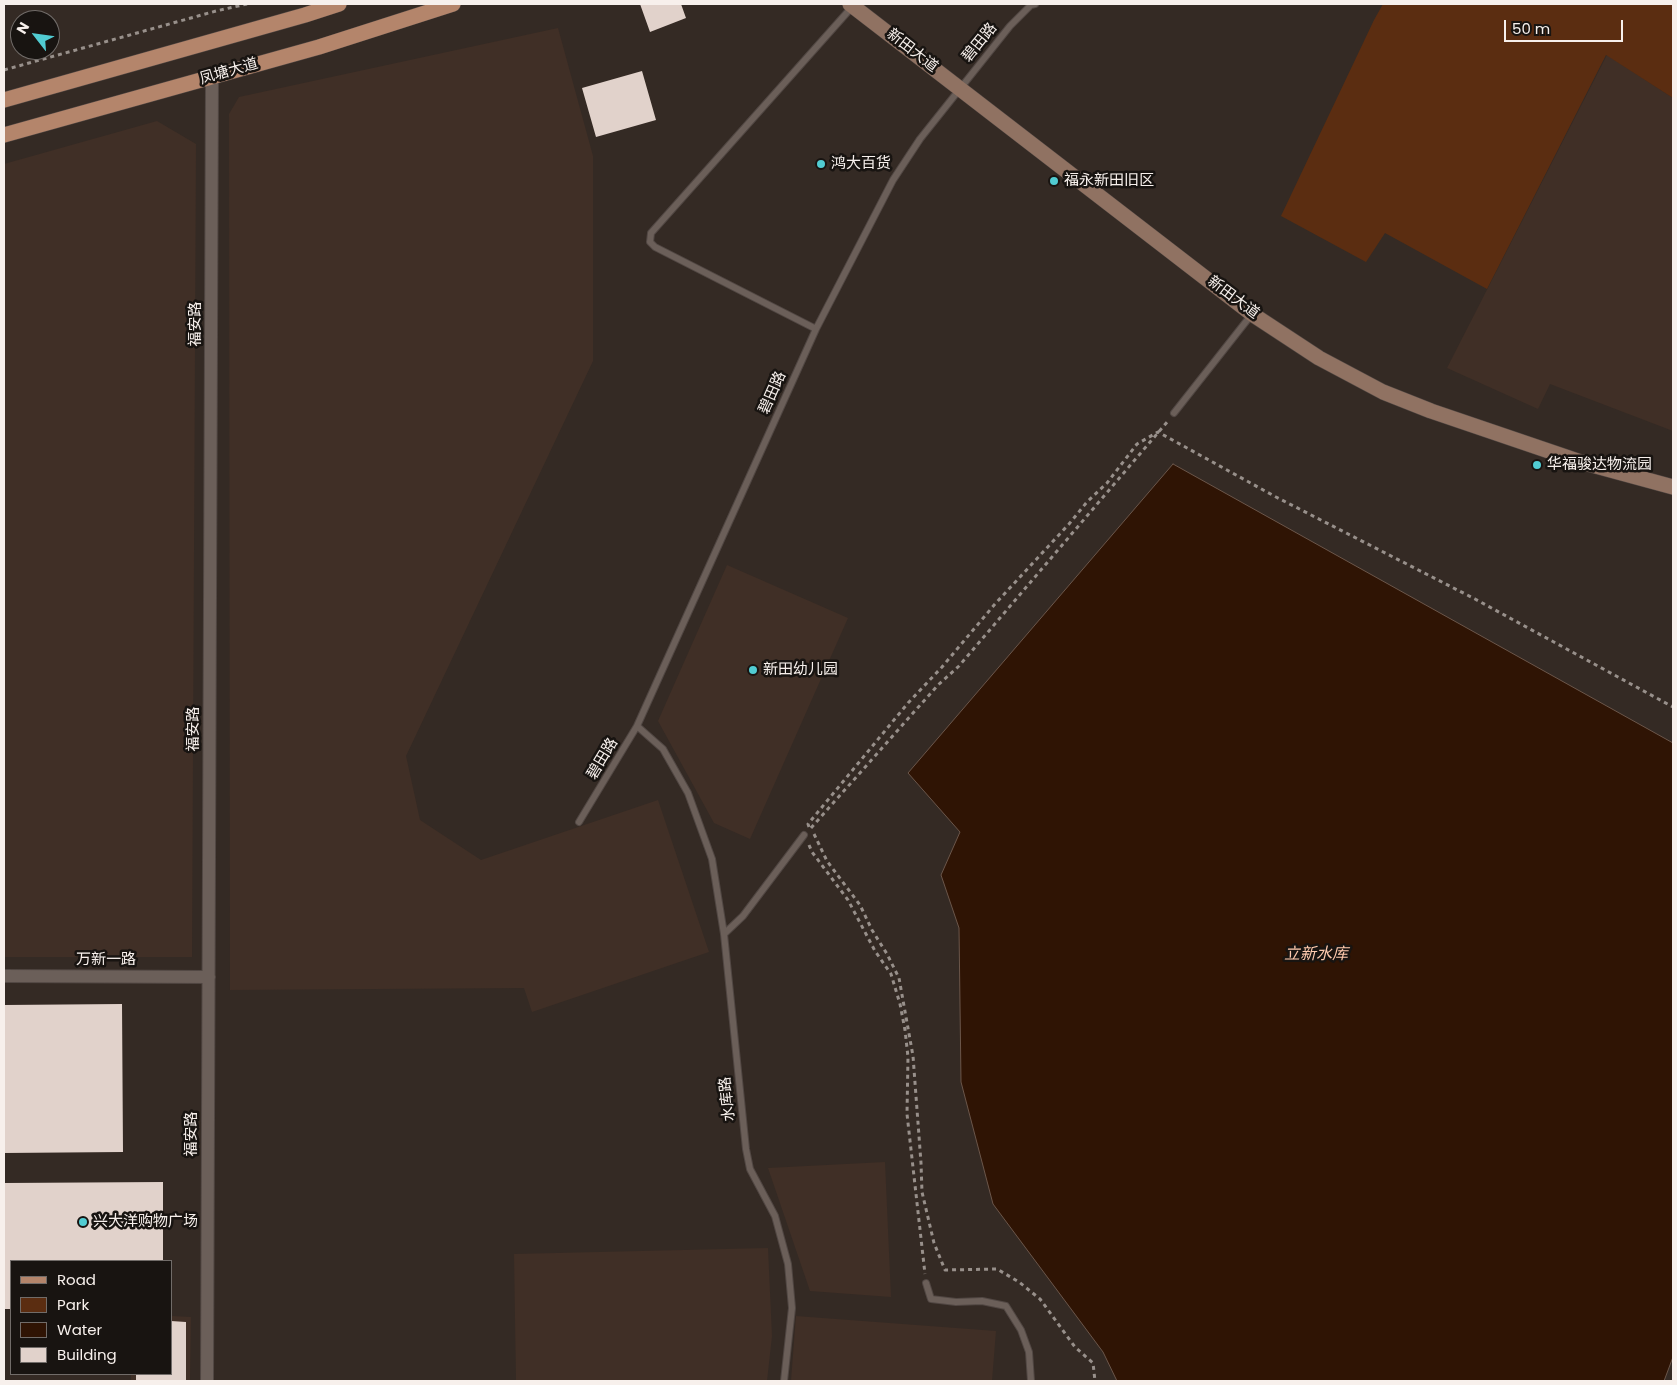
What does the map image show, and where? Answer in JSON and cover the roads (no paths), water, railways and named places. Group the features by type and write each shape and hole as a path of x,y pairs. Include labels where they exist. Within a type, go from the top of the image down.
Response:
{"main road":[{"path":"4,100 339,4"},
{"name":"凤塘大道","path":"4,135 319,48 453,4"}],"street":[{"name":"新田大道","path":"852,5 1252,314 1319,358 1383,392 1415,405 1581,462 1673,487"},
{"name":"福安路","path":"207,1381 212,77"},
{"name":"万新一路","path":"4,976 209,977"}],"lane":[{"name":"碧田路","path":"579,822 637,726 816,329 894,180 920,139 960,88 1010,26 1035,4"},
{"path":"816,329 655,247 650,242 651,233 852,5"},
{"path":"1174,413 1252,314"},
{"name":"水库路","path":"637,726 663,749 688,793 712,859 724,934 746,1149 750,1169 775,1216 788,1264 792,1308 784,1381"},
{"path":"724,934 743,916 804,835"},
{"path":"926,1283 931,1298 956,1302 982,1301 1006,1306 1021,1330 1029,1352 1032,1381"}],"water":[{"name":"立新水库","path":"1173,464 1673,743 1673,1357 1664,1381 1117,1381 1103,1352 993,1204 961,1082 959,928 941,875 960,832 908,773"}],"place":[{"name":"鸿大百货","path":"821,164"},
{"name":"福永新田旧区","path":"1054,181"},
{"name":"华福骏达物流园","path":"1537,465"},
{"name":"新田幼儿园","path":"753,670"},
{"name":"兴大洋购物广场","path":"83,1222"}]}
